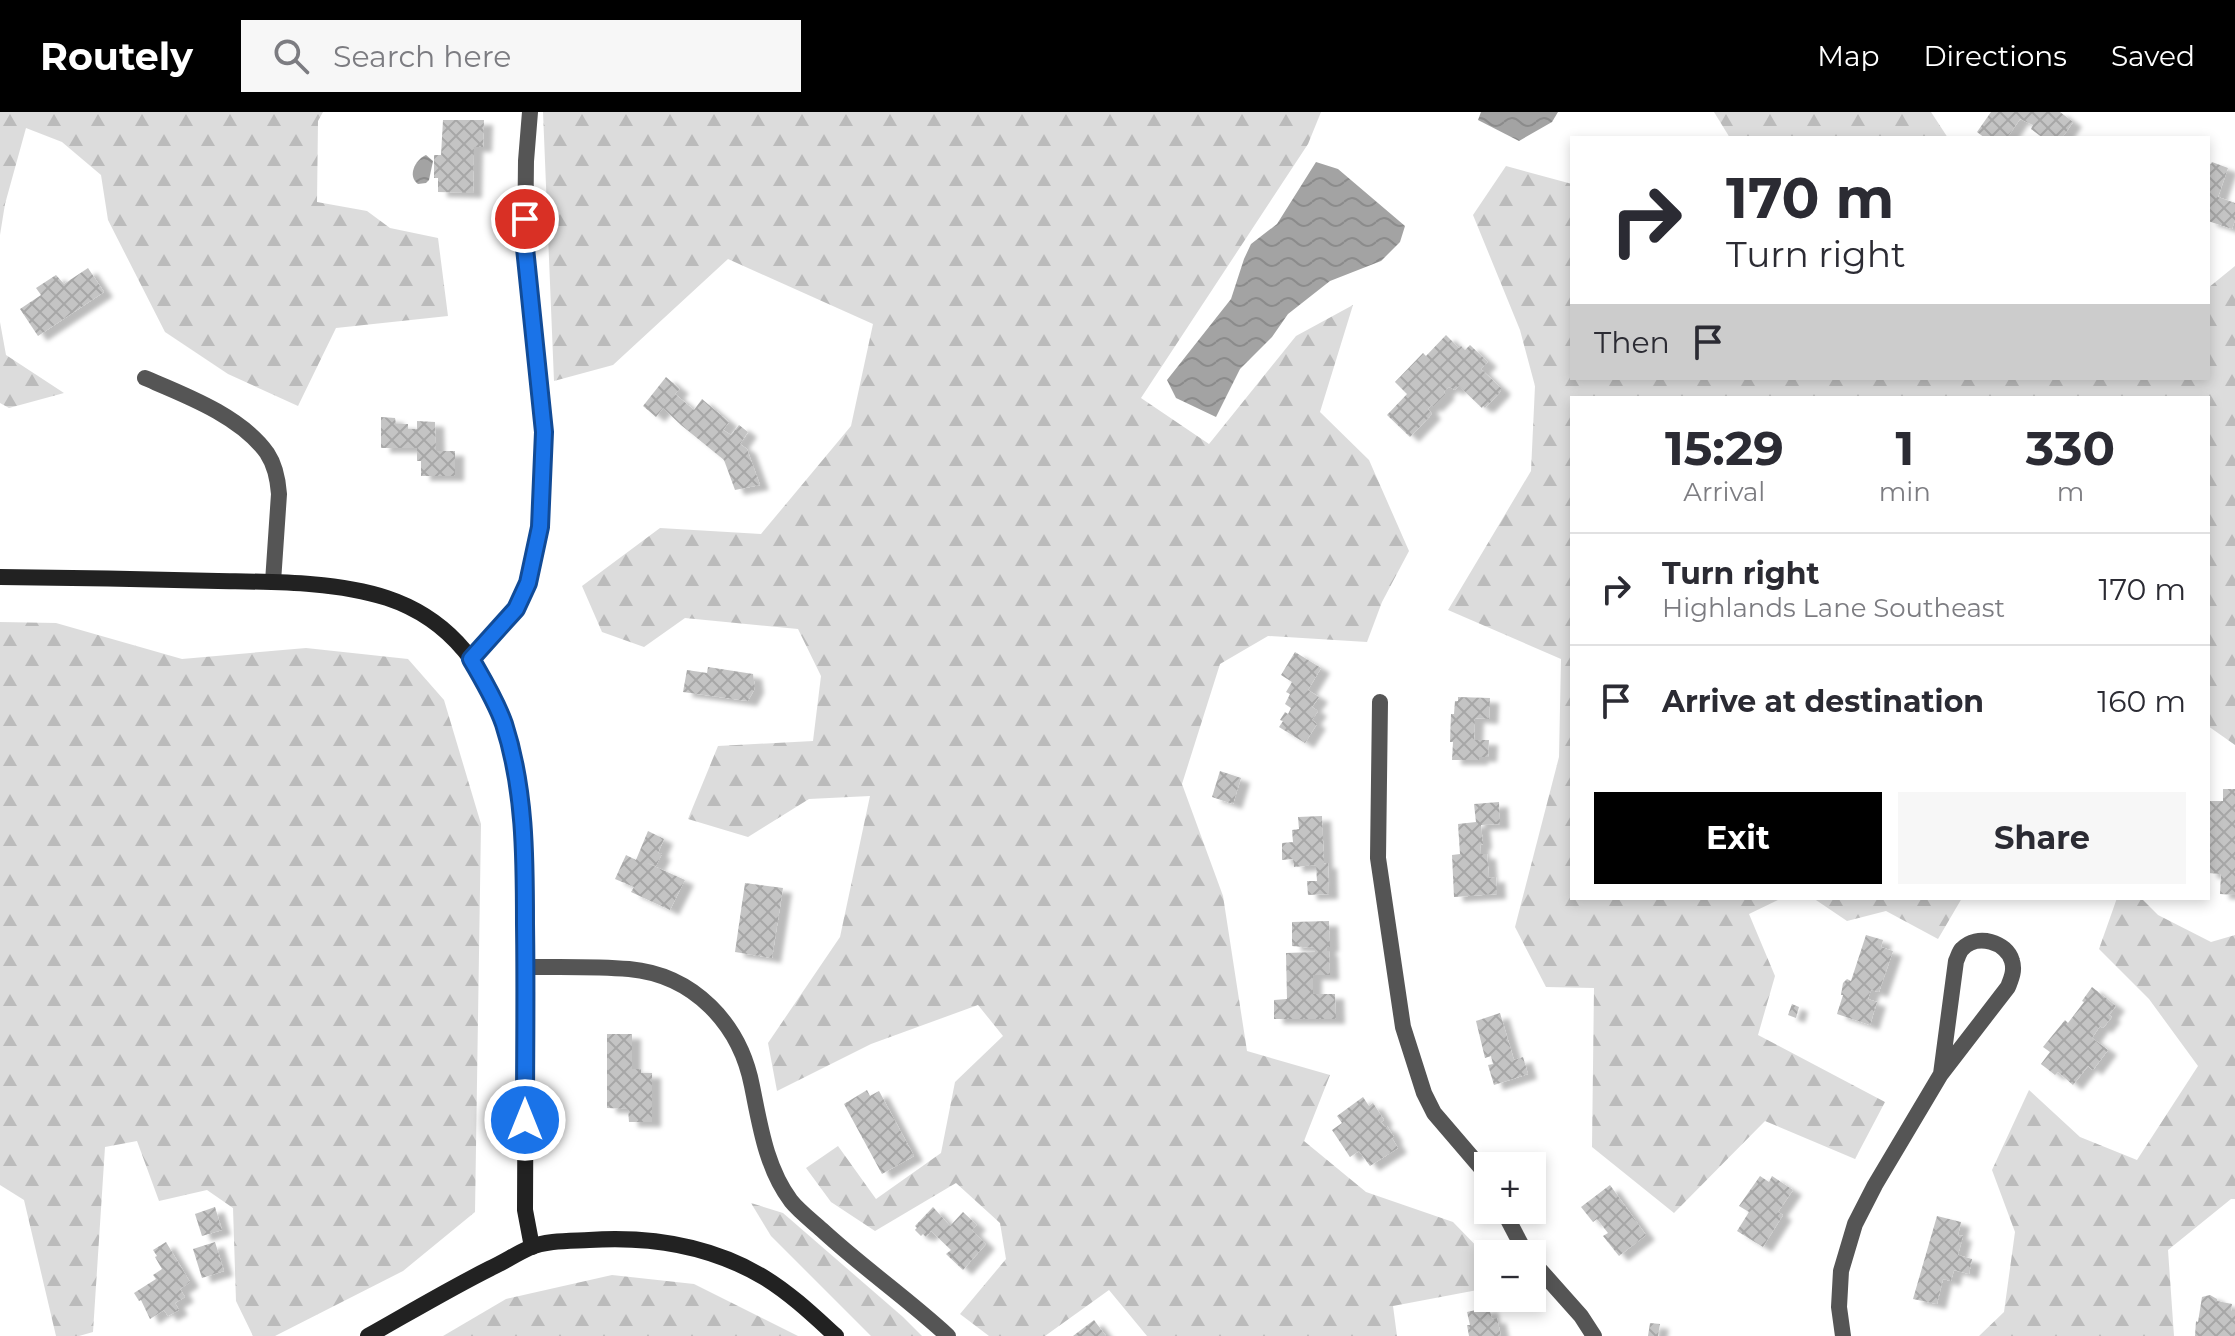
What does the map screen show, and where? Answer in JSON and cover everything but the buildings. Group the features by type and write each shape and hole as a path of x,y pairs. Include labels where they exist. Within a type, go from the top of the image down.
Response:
{"main road":[{"path":"0,577 273,582 346,589 386,598 438,624 471,659 503,723 516,770 523,825 525,1210 532,1247"},
{"path":"368,1336 532,1247 560,1242 621,1239 664,1242 736,1263 766,1279 802,1305 836,1336"}],"street":[{"path":"471,659 516,609 528,583 540,527 544,432 525,248 530,112"},
{"path":"145,378 193,398 238,425 268,455 278,481 279,494 273,582"},
{"path":"1380,702 1378,858 1403,1027 1424,1093 1434,1113 1474,1160"},
{"path":"1843,1336 1839,1307 1841,1271 1855,1224 1941,1074 2008,987 2013,974 2012,961 2007,951 1997,944 1985,940 1974,942 1962,949 1956,961 1941,1074"},
{"path":"526,967 632,969 661,976 693,991 719,1012 746,1058 764,1146 791,1201 845,1251 948,1336"},
{"path":"1546,1277 1581,1316 1594,1336"}],"green space":[{"path":"0,112 323,112 318,121 317,202 367,211 390,228 438,238 448,316 336,328 298,406 228,374 165,332 108,220 101,175 62,142 26,128 5,204 0,235"},
{"path":"543,112 1321,112 1308,144 1141,398 1209,444 1296,336 1353,305 1320,412 1369,460 1409,551 1382,602 1367,642 1268,636 1220,664 1182,784 1223,896 1247,1051 1330,1075 1304,1141 1366,1192 1453,1222 1474,1244 1474,1291 1393,1306 1397,1336 1147,1336 1109,1290 1045,1336 989,1336 960,1314 1006,1259 1000,1223 956,1183 875,1231 831,1202 806,1168 838,1146 876,1199 941,1153 955,1082 1003,1036 978,1005 871,1044 777,1091 768,1043 840,937 870,796 809,799 748,837 688,819 718,746 813,741 821,676 798,629 685,618 644,647 602,632 582,586 660,528 761,534 851,426 873,324 728,259 613,365 554,381"},
{"path":"1714,112 1931,112 1947,136 1729,136"},
{"path":"1506,166 1570,183 1570,380 2210,380 2210,286 2235,266 2235,745 2210,727 2210,396 1570,396 1570,900 1778,900 1749,914 1775,976 1758,1035 1885,1102 1855,1159 1765,1121 1674,1213 1592,1147 1594,988 1546,987 1515,927 1559,757 1561,659 1448,610 1531,471 1535,386 1520,330 1473,215"},
{"path":"0,322 6,355 64,393 9,408 0,403"},
{"path":"0,622 56,623 182,659 306,648 408,659 444,700 481,824 475,1212 403,1271 275,1336 253,1336 236,1301 233,1208 207,1190 159,1201 137,1141 105,1147 93,1332 79,1336 56,1336 24,1200 0,1185"},
{"path":"1816,900 1961,900 1938,939 1886,911 1847,921"},
{"path":"2116,900 2143,900 2158,915 2211,942 2235,935 2235,1199 2231,1199 2168,1250 2174,1336 1979,1336 2004,1312 2015,1232 1992,1170 2029,1090 2080,1137 2137,1160 2198,1066 2149,999 2099,949"},
{"path":"751,1203 783,1213 922,1336 871,1336 771,1236"},
{"path":"612,1275 694,1284 798,1336 443,1336 506,1299"}],"water":[{"path":"1481,112 1558,112 1552,122 1519,141 1478,120"},
{"path":"426,155 433,161 429,180 418,184 413,177 414,168"},
{"path":"1316,162 1338,169 1405,226 1400,242 1381,261 1330,281 1288,314 1272,337 1240,369 1216,417 1176,398 1167,380 1231,299 1251,244 1277,224"}],"route":[{"path":"525,219 525,248 544,432 540,527 528,583 516,609 471,659 503,723 520,794 526,967 525,1120"}]}
